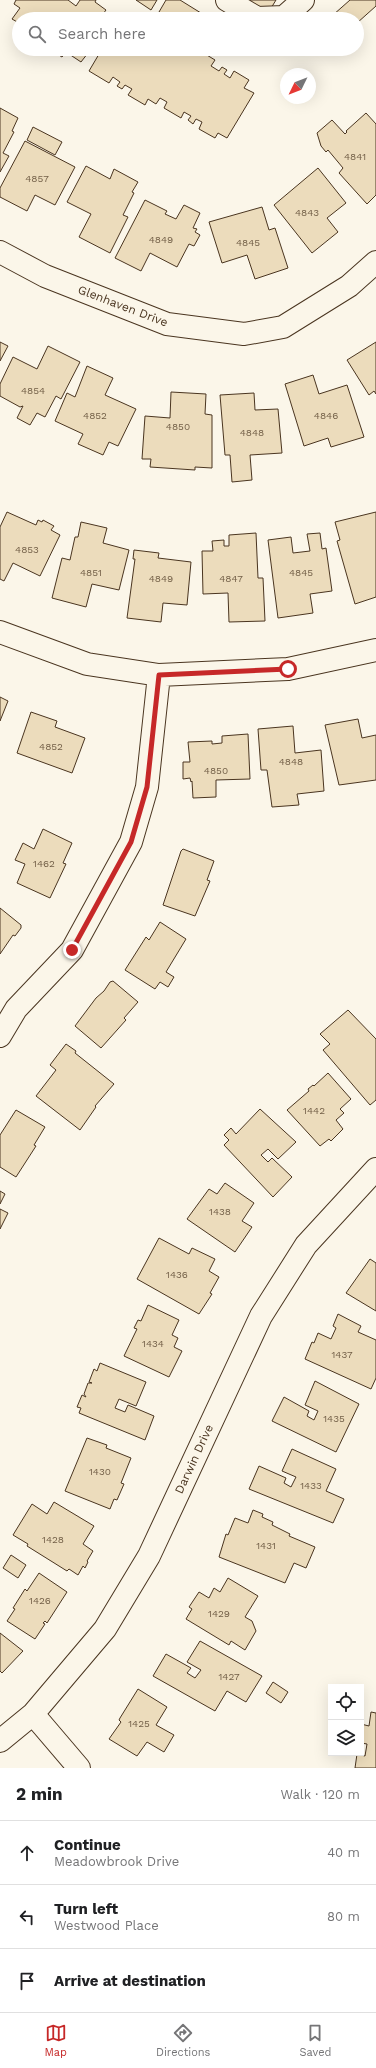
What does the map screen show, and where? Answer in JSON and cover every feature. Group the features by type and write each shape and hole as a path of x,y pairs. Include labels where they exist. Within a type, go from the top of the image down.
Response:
{"street":[{"path":"227,0 247,12"},
{"path":"290,12 303,0"},
{"name":"Glenhaven Drive","path":"0,252 45,276 166,324 244,334 283,327 349,286 376,262"},
{"path":"0,632 87,664 159,675 288,669 376,650"},
{"path":"0,1036 16,1009 72,950 131,842 147,787 159,675"},
{"name":"Darwin Drive","path":"0,1741 33,1714 106,1629 149,1556 261,1316 306,1245 376,1169"},
{"path":"33,1714 79,1768"}],"building":[{"path":"16,0 68,0 76,6 80,0 96,0 95,2 106,10 104,12 17,12 20,8 14,4"},
{"path":"136,0 157,0 151,10"},
{"path":"166,0 180,0 199,12 159,12"},
{"path":"235,0 276,0 269,12 255,12"},
{"path":"350,0 376,0 376,6 364,17 364,12 336,12"},
{"path":"72,56 86,56 81,62"},
{"path":"98,56 208,56 215,60 211,66 219,71 222,67 227,70 224,74 230,78 234,71 249,80 244,88 254,93 227,138 218,133 215,138 199,129 202,122 196,119 193,124 188,120 191,116 184,112 181,118 164,108 167,102 160,98 156,104 148,99 145,105 128,95 132,89 125,85 122,89 117,86 120,82 113,77 109,83 89,71"},
{"path":"0,108 18,118 12,131 14,132 3,153 9,156 0,172"},
{"path":"366,113 376,124 376,195 367,204 339,173 343,168 328,150 326,152 321,146 317,133 332,120 345,134 347,132 346,131"},
{"path":"33,127 62,142 55,155 27,140"},
{"path":"25,141 75,167 55,205 35,195 27,211 0,197 0,188"},
{"path":"86,166 110,179 114,169 138,182 132,192 134,193 123,215 128,217 110,253 79,237 91,214 67,202"},
{"path":"318,168 346,203 327,218 338,232 312,253 274,205"},
{"path":"145,200 167,211 165,214 176,219 184,205 200,213 193,228 197,229 195,232 200,235 194,246 189,244 177,267 150,253 141,271 115,258"},
{"path":"262,207 269,230 275,228 288,268 255,279 247,255 222,263 209,222"},
{"path":"0,342 8,346 0,361"},
{"path":"376,342 376,394 374,391 369,395 347,360"},
{"path":"48,346 80,362 61,399 56,396 45,417 37,413 30,425 17,418 23,406 20,407 0,396 0,384 13,357 37,369"},
{"path":"87,366 113,378 105,395 136,409 118,446 109,442 103,455 78,444 83,434 55,421 67,393 75,397"},
{"path":"313,375 319,394 347,385 364,437 331,447 328,438 304,446 285,384"},
{"path":"171,392 206,394 205,414 212,415 212,468 195,467 195,470 150,467 151,459 142,459 145,416 170,418"},
{"path":"254,393 255,410 278,409 282,453 250,455 252,480 232,482 230,455 225,455 220,395"},
{"path":"7,512 36,525 38,520 42,522 43,520 54,526 51,530 60,535 40,576 13,563 4,581 0,579 0,527"},
{"path":"376,512 376,597 355,604 337,541 340,540 335,522"},
{"path":"81,522 107,528 103,543 129,550 119,590 92,584 86,607 52,598 62,558 70,560 75,537 78,537"},
{"path":"256,533 258,578 263,578 265,621 229,622 228,593 203,594 202,551 213,551 212,541 224,540 224,546 229,546 229,535"},
{"path":"320,533 322,549 326,548 332,591 310,594 313,613 278,618 268,540 291,537 293,553 310,551 307,534"},
{"path":"134,550 159,553 158,558 191,562 187,605 163,603 161,622 127,618 135,559 133,559"},
{"path":"0,697 8,701 0,721"},
{"path":"31,712 57,721 55,727 85,738 72,773 17,753"},
{"path":"358,719 362,738 376,735 376,780 339,785 325,725"},
{"path":"293,726 295,753 321,750 324,791 297,794 299,805 272,807 267,770 261,770 258,729"},
{"path":"248,734 250,779 216,780 216,797 193,798 192,781 191,782 190,778 183,779 183,762 190,762 188,742 212,741 212,744 222,743 222,736"},
{"path":"43,829 72,843 63,863 66,864 50,898 17,883 25,864 15,860 23,843 34,849"},
{"path":"183,849 214,861 207,880 210,881 195,916 163,905 181,851"},
{"path":"0,908 21,925 21,928 15,936 13,935 0,954"},
{"path":"160,922 186,939 166,972 174,977 168,987 160,982 155,989 125,970 146,937 149,940"},
{"path":"113,981 138,1002 124,1018 126,1020 101,1048 75,1026 96,998 104,991 110,982"},
{"path":"348,1010 376,1039 376,1100 370,1105 323,1050 330,1044 320,1034"},
{"path":"66,1044 114,1084 95,1106 96,1107 80,1130 36,1096 56,1070 50,1065"},
{"path":"328,1073 351,1099 340,1109 344,1113 336,1120 343,1129 331,1141 329,1139 320,1146 287,1110 309,1091 308,1089 313,1085 314,1086"},
{"path":"260,1109 296,1142 278,1159 268,1149 261,1155 268,1162 272,1158 292,1177 273,1197 224,1145 229,1140 224,1135 231,1128 236,1134"},
{"path":"16,1110 45,1127 34,1145 36,1146 16,1177 0,1167 0,1135"},
{"path":"225,1183 254,1203 242,1221 252,1227 235,1252 187,1219 209,1189 217,1194"},
{"path":"0,1191 5,1194 0,1204"},
{"path":"0,1209 8,1213 0,1229"},
{"path":"159,1238 189,1254 192,1248 215,1259 209,1271 219,1277 210,1293 212,1294 199,1314 137,1279"},
{"path":"370,1259 376,1263 376,1311 346,1293"},
{"path":"148,1305 179,1320 172,1335 178,1338 174,1347 182,1351 169,1377 124,1356 137,1329 134,1328 138,1320 141,1321"},
{"path":"338,1314 361,1326 358,1332 376,1340 376,1378 371,1389 305,1359 312,1342 314,1343 318,1333 331,1339 336,1328 333,1326"},
{"path":"100,1363 146,1382 136,1406 119,1399 115,1408 125,1412 128,1405 154,1416 145,1440 79,1413 81,1408 77,1407 82,1395 86,1397 84,1394 88,1383 92,1383 89,1382 94,1369 97,1371"},
{"path":"315,1381 359,1404 336,1452 272,1421 284,1397 309,1411 307,1416 314,1420 318,1411 305,1405"},
{"path":"87,1438 107,1445 106,1448 131,1458 121,1483 124,1484 117,1500 114,1499 110,1509 65,1491"},
{"path":"292,1449 336,1469 326,1491 344,1499 333,1523 249,1489 259,1466 286,1478 284,1483 291,1487 296,1477 282,1471"},
{"path":"54,1502 94,1526 83,1544 93,1551 85,1568 83,1566 78,1575 69,1569 67,1571 27,1546 28,1544 13,1535 32,1504 47,1514"},
{"path":"253,1510 263,1514 262,1517 273,1522 272,1525 290,1534 289,1536 315,1547 306,1568 294,1563 285,1583 219,1557 226,1534 228,1535 235,1518 248,1523"},
{"path":"11,1555 26,1565 18,1578 3,1568"},
{"path":"39,1573 67,1592 47,1623 45,1621 43,1623 45,1624 35,1639 7,1621 25,1589 27,1591"},
{"path":"228,1578 258,1596 245,1617 252,1621 256,1631 245,1650 231,1641 229,1645 186,1619 192,1609 189,1607 199,1592 209,1598 214,1588 220,1592"},
{"path":"0,1633 23,1651 2,1673 0,1671"},
{"path":"200,1641 262,1676 246,1702 227,1691 215,1711 153,1676 166,1654 191,1668 187,1673 195,1678 201,1670 187,1662"},
{"path":"273,1682 288,1692 281,1703 266,1693"},
{"path":"138,1689 167,1707 156,1725 174,1735 164,1752 147,1742 137,1756 109,1739 121,1722 119,1720 120,1718"},
{"path":"371,1712 376,1713 376,1768 355,1768 357,1756 365,1756 367,1744 364,1744 364,1725 369,1726"}],"route":[{"path":"72,950 131,842 147,787 159,675 288,669"}]}
